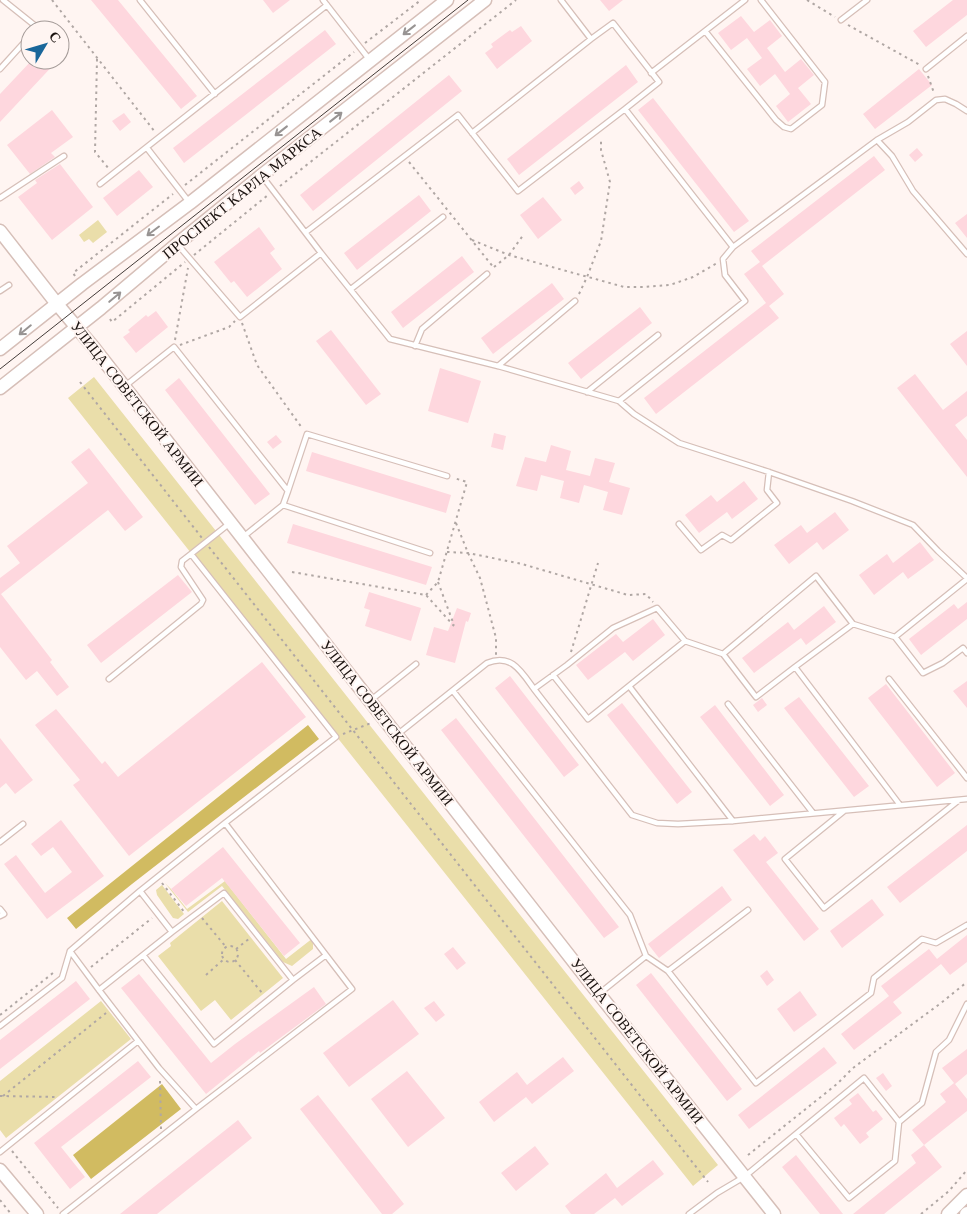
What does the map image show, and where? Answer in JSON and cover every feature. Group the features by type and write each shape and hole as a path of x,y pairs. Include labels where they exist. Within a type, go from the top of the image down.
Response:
{"main road":[{"name":"ПРОСПЕКТ КАРЛА МАРКСА","path":"0,349 190,203 447,0"},
{"name":"ПРОСПЕКТ КАРЛА МАРКСА","path":"0,388 102,308 262,175 485,0"},
{"name":"УЛИЦА СОВЕТСКОЙ АРМИИ","path":"0,231 124,386 599,994 774,1214"},
{"path":"0,1170 37,1214"},
{"path":"948,1214 967,1195"}],"lane":[{"path":"3,0 28,20"},
{"path":"140,0 215,94"},
{"path":"323,0 370,60"},
{"path":"561,0 592,39"},
{"path":"651,73 745,0"},
{"path":"706,31 776,120 784,127 791,128 822,105 825,82 761,0"},
{"path":"841,20 867,0"},
{"path":"100,184 327,6"},
{"path":"306,232 458,115 472,133 518,191 659,82 613,23 472,133"},
{"path":"926,69 967,36"},
{"path":"0,69 20,47"},
{"path":"618,401 745,301 725,275 723,259 733,248 877,140 908,122 936,100 945,99 967,111"},
{"path":"625,109 733,248"},
{"path":"877,140 892,156 913,191 967,254"},
{"path":"147,148 190,203"},
{"path":"0,198 64,156"},
{"path":"262,175 390,339 498,366 618,401 678,443 769,472 913,525 967,578 895,636"},
{"path":"351,289 443,217"},
{"path":"177,244 240,317 321,253"},
{"path":"415,346 422,329 487,274"},
{"path":"0,292 9,285"},
{"path":"498,366 575,301"},
{"path":"586,392 658,335"},
{"path":"124,386 174,347 288,491"},
{"path":"242,538 284,506 307,434 447,476"},
{"path":"679,524 701,550 722,535 731,540 777,503 767,490 769,472"},
{"path":"284,506 430,553"},
{"path":"109,680 201,604 203,600 181,567 182,561 230,522"},
{"path":"0,1026 62,978 70,950 224,823 336,737 191,554"},
{"path":"724,654 816,576 853,624 895,636 923,673 943,663 963,648 967,653"},
{"path":"534,689 613,628 657,608 685,641 724,654 756,697 853,624"},
{"path":"553,676 588,719 685,641"},
{"path":"397,735 487,663 496,660 510,662 518,669 632,815 657,823 678,824 734,821 967,799"},
{"path":"370,701 416,664"},
{"path":"794,667 900,805"},
{"path":"889,679 967,778"},
{"path":"629,686 734,821"},
{"path":"453,690 630,915 646,956 668,971 756,1083 871,993 874,978 922,939 936,943 967,925"},
{"path":"728,704 813,813"},
{"path":"846,810 785,859 824,908 960,799"},
{"path":"63,1214 352,989 224,823"},
{"path":"0,842 23,824"},
{"path":"140,891 172,932"},
{"path":"98,990 224,893 293,980"},
{"path":"0,909 4,914 0,916"},
{"path":"668,971 748,910"},
{"path":"70,950 98,990 159,1068 196,1109"},
{"path":"143,955 214,1044 326,955"},
{"path":"599,994 646,956"},
{"path":"796,1134 849,1198 894,1161 899,1122 922,1103 936,1052 949,1040 967,1004"},
{"path":"0,1152 138,1041"},
{"path":"690,1214 717,1192 744,1176 864,1078 899,1122"}],"path":[{"path":"52,0 159,138"},
{"path":"76,276 73,273 421,0"},
{"path":"110,319 112,322 274,190 516,0"},
{"path":"807,0 926,69 936,100"},
{"path":"97,59 95,152 113,174"},
{"path":"575,301 588,277 601,242 610,182 601,150 600,128"},
{"path":"487,274 509,255 524,234"},
{"path":"472,240 509,255 624,287 670,285 693,277 723,259"},
{"path":"189,259 174,347 229,327 240,317 257,365 307,434"},
{"path":"80,382 708,1182"},
{"path":"426,595 438,582 467,482 447,476"},
{"path":"456,523 480,578 496,638 496,660"},
{"path":"447,552 468,553 522,564 628,595 646,594 657,608"},
{"path":"567,665 598,563"},
{"path":"292,572 426,595 454,626 438,582"},
{"path":"336,737 371,723"},
{"path":"157,877 190,919"},
{"path":"85,971 157,913"},
{"path":"202,917 226,947"},
{"path":"236,949 251,937"},
{"path":"224,960 228,962 235,960 238,956 236,949 230,946 226,947"},
{"path":"224,960 222,953 226,947"},
{"path":"206,975 224,960"},
{"path":"235,960 263,994"},
{"path":"748,1155 837,1084 853,1068 967,982"},
{"path":"2,1096 112,1008"},
{"path":"159,1068 161,1137"},
{"path":"2,1096 58,1097"},
{"path":"8,1146 63,1214"},
{"path":"921,1214 949,1191 967,1170"},
{"path":"0,1200 11,1214"}],"shaded area":[{"path":"98,220 107,232 93,243 89,239 84,242 79,235"},
{"path":"94,377 718,1165 693,1186 68,398"},
{"path":"308,725 319,739 76,929 67,918"},
{"path":"225,881 286,959 313,938 313,949 292,966 283,962 222,886 188,912 165,883 187,909"},
{"path":"162,885 184,914 178,919 173,918 157,895 156,890"},
{"path":"222,901 283,978 231,1020 215,1000 201,1011 158,956 171,946 170,943"},
{"path":"101,1001 131,1039 6,1138 0,1130 0,1081"},
{"path":"162,1084 181,1109 91,1179 73,1155"}],"building":[{"path":"91,0 118,0 197,96 181,109"},
{"path":"263,0 290,0 273,13"},
{"path":"600,0 623,0 609,11"},
{"path":"953,0 967,0 967,15 926,47 913,31"},
{"path":"741,16 754,32 770,20 782,36 767,48 785,72 801,59 814,75 798,88 811,104 788,122 776,106 790,94 775,74 760,86 747,69 762,58 747,38 731,50 718,33"},
{"path":"521,26 532,41 497,69 485,53 493,47 491,44 510,30 512,32"},
{"path":"325,30 336,44 184,163 173,148"},
{"path":"626,65 638,82 519,175 507,159"},
{"path":"919,69 932,85 875,129 863,114"},
{"path":"23,70 49,70 0,122 0,94"},
{"path":"449,75 462,91 313,211 300,195"},
{"path":"653,98 749,221 734,232 638,110"},
{"path":"52,110 73,137 51,153 55,157 30,174 7,145"},
{"path":"124,113 131,122 120,131 112,121"},
{"path":"917,148 923,155 915,162 909,155"},
{"path":"874,156 885,170 762,266 784,294 769,306 779,318 656,414 644,398 766,303 744,274 760,262 751,251"},
{"path":"60,164 93,207 52,240 18,197 37,183 35,180"},
{"path":"139,170 153,187 117,216 103,198"},
{"path":"579,181 584,188 575,195 570,188"},
{"path":"419,195 431,211 357,270 344,253"},
{"path":"543,197 562,220 538,239 520,215"},
{"path":"967,214 967,238 955,223"},
{"path":"259,227 275,249 270,253 282,269 247,297 234,281 231,283 214,262"},
{"path":"462,256 474,272 403,328 391,312"},
{"path":"552,283 564,299 493,354 481,338"},
{"path":"640,307 652,323 581,379 568,363"},
{"path":"156,311 168,327 136,353 123,337 130,332 128,330 146,315 148,317"},
{"path":"331,330 381,394 366,405 316,341"},
{"path":"967,331 967,366 950,344"},
{"path":"440,368 481,381 468,423 428,411"},
{"path":"915,374 943,410 967,391 967,416 955,425 967,440 967,477 897,388"},
{"path":"179,378 270,494 255,505 165,390"},
{"path":"494,433 506,436 503,450 491,447"},
{"path":"276,435 282,442 273,449 267,442"},
{"path":"551,445 571,451 566,470 590,476 595,458 615,463 609,482 630,488 622,515 603,510 608,492 584,485 579,503 560,498 564,481 541,475 537,491 516,486 525,457 546,462"},
{"path":"89,448 143,517 125,531 108,510 1,594 52,660 50,662 69,687 57,696 37,671 26,680 0,647 0,578 20,563 7,546 88,483 71,462"},
{"path":"312,452 451,495 446,513 306,471"},
{"path":"744,481 758,499 732,519 727,512 699,533 685,515 711,495 717,502"},
{"path":"835,512 849,530 823,550 817,542 789,564 774,545 801,525 807,533"},
{"path":"293,524 432,567 426,585 287,543"},
{"path":"920,542 934,560 908,579 903,572 874,595 859,575 887,554 893,563"},
{"path":"178,575 192,592 101,663 87,645"},
{"path":"369,592 421,608 411,641 365,626 370,610 364,608"},
{"path":"967,602 967,619 921,655 909,639 954,604 958,609"},
{"path":"824,606 836,622 806,645 801,638 754,673 742,658 788,622 794,630"},
{"path":"457,608 471,613 468,622 466,621 455,663 426,655 434,627 448,631"},
{"path":"653,619 665,635 633,661 625,652 588,680 576,665 616,634 623,642"},
{"path":"262,662 306,717 129,856 73,785 80,780 35,725 56,709 102,764 105,761 118,777"},
{"path":"510,676 579,765 564,777 495,688"},
{"path":"967,681 967,708 953,691"},
{"path":"886,684 955,773 937,787 868,698"},
{"path":"799,697 869,786 854,797 784,708"},
{"path":"762,698 767,705 758,712 753,705"},
{"path":"622,703 692,792 677,804 607,715"},
{"path":"715,705 784,795 770,806 700,717"},
{"path":"456,718 619,927 604,938 441,730"},
{"path":"0,738 33,780 15,794 6,783 0,788"},
{"path":"61,820 104,876 47,919 4,864 16,855 45,893 72,872 53,847 41,856 31,844"},
{"path":"967,825 967,851 900,903 887,887"},
{"path":"754,834 760,841 765,836 778,853 766,862 819,929 804,941 733,850"},
{"path":"223,847 300,943 284,956 222,878 186,906 171,889"},
{"path":"722,886 732,900 659,958 648,944"},
{"path":"872,899 884,915 842,948 830,931"},
{"path":"967,935 967,962 950,975 941,964 893,1002 902,1013 854,1050 841,1034 889,996 881,986 929,949 937,959"},
{"path":"453,947 466,963 457,970 444,954"},
{"path":"767,970 774,980 767,986 760,976"},
{"path":"651,973 742,1089 727,1101 636,985"},
{"path":"139,974 211,1063 314,987 326,1004 260,1053 259,1051 206,1094 121,988"},
{"path":"76,981 90,999 0,1069 0,1040"},
{"path":"800,991 817,1015 794,1032 777,1009"},
{"path":"393,1000 419,1034 349,1087 323,1053"},
{"path":"434,1001 445,1015 436,1022 424,1008"},
{"path":"824,1047 837,1063 749,1129 738,1115"},
{"path":"967,1049 967,1074 955,1084 967,1099 967,1111 924,1145 912,1130 946,1102 940,1094 954,1083 942,1068"},
{"path":"563,1057 574,1071 532,1104 526,1097 494,1122 479,1102 517,1072 527,1085"},
{"path":"138,1061 151,1077 61,1147 85,1177 70,1189 34,1143"},
{"path":"407,1071 445,1118 408,1147 371,1099"},
{"path":"883,1073 892,1086 886,1091 876,1078"},
{"path":"858,1093 873,1112 876,1110 883,1119 866,1133 869,1137 860,1144 844,1124 841,1127 834,1118 852,1104 849,1100"},
{"path":"318,1095 404,1204 392,1214 382,1214 300,1109"},
{"path":"238,1120 252,1138 157,1214 120,1214"},
{"path":"924,1145 942,1167 884,1214 853,1214 916,1163 911,1155"},
{"path":"535,1146 549,1164 516,1191 501,1173"},
{"path":"796,1155 843,1214 820,1214 782,1167"},
{"path":"653,1160 664,1174 622,1206 615,1198 594,1214 571,1214 565,1206 606,1173 617,1188"}],"tram line":[{"path":"0,369 468,0"}]}
